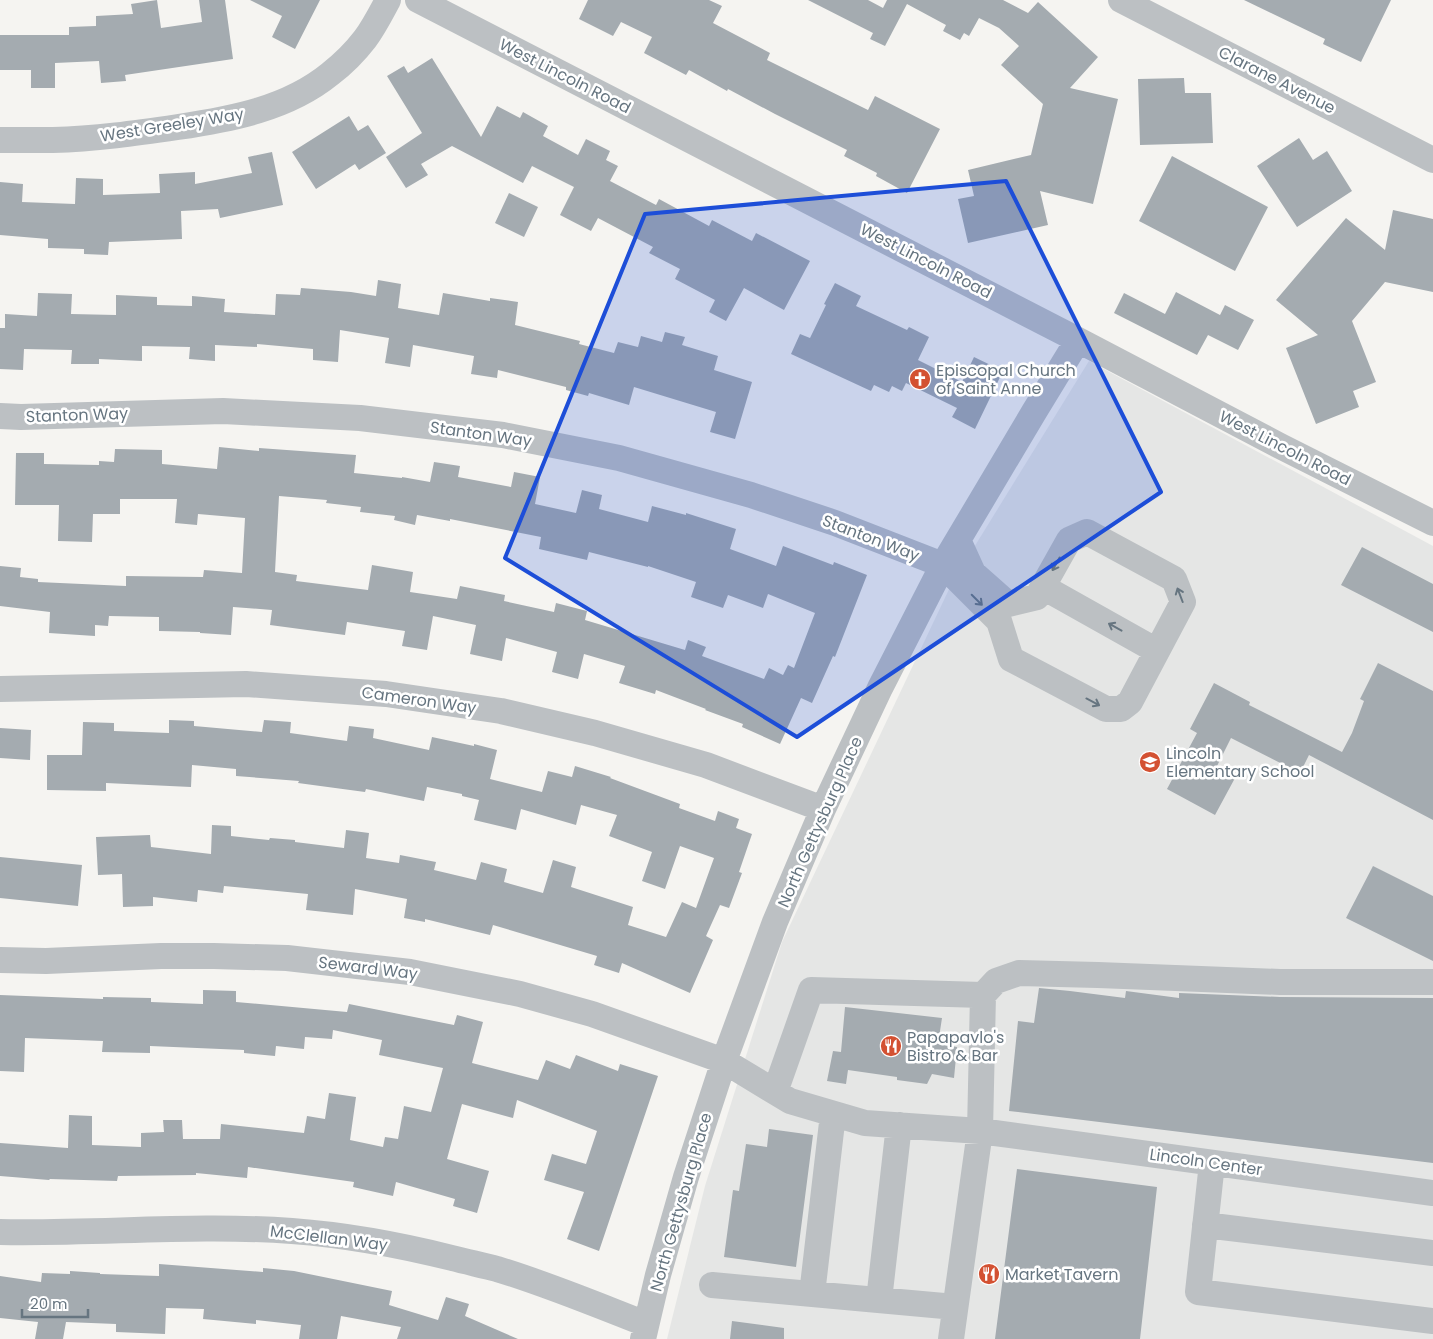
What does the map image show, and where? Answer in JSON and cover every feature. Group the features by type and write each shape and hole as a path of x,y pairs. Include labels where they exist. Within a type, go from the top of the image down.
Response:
{"street":[{"name":"West Greeley Way","path":"0,140 54,140 140,133 206,123 254,112 282,103 308,90 349,58 365,39 388,0"},
{"name":"West Lincoln Road","path":"418,0 1433,524"},
{"name":"Clarane Avenue","path":"1121,0 1433,160"},
{"name":"North Gettysburg Place","path":"644,1332 686,1177 724,1061 775,922 823,809 880,688 943,565 1078,340"},
{"name":"Stanton Way","path":"0,416 223,411 360,418 503,435 620,458 751,495 835,524 943,565"},
{"path":"943,565 999,621 1011,659 1106,709 1121,709 1130,702 1184,602 1174,579 1087,532 1070,540 1037,597 1008,604 973,573 958,540"},
{"path":"1043,587 1157,651"},
{"name":"Cameron Way","path":"0,689 246,684 386,694 501,711 595,733 706,765 823,809"},
{"name":"Seward Way","path":"0,960 46,961 161,956 224,956 287,958 410,972 520,994 592,1014 724,1061"},
{"path":"951,1339 980,1131 983,995 996,981 1019,973 1280,982 1433,982"},
{"path":"775,1092 811,990 983,995"},
{"name":"Lincoln Center","path":"724,1061 790,1101 865,1123 980,1131 1433,1192"},
{"path":"812,1294 832,1114"},
{"path":"879,1300 899,1126"},
{"path":"1212,1163 1198,1292 1433,1321"},
{"path":"1205,1225 1433,1253"},
{"name":"McClellan Way","path":"0,1232 46,1233 197,1228 292,1231 362,1239 418,1249 496,1269 573,1296 644,1332"},
{"path":"712,1285 955,1307"}],"highlighted area":[{"path":"1006,181 1161,492 797,737 505,558 645,214"}],"shaded area":[{"path":"1089,361 1433,546 1433,1339 667,1339 705,1186 782,942 952,583"}],"building":[{"path":"157,0 161,28 202,22 199,0 225,0 233,59 125,75 126,81 101,83 99,61 55,63 55,88 31,88 31,70 0,70 0,35 69,35 69,27 96,26 96,16 133,14 131,4"},
{"path":"250,0 320,0 295,49 272,37 282,16"},
{"path":"588,0 709,0 722,6 713,23 770,53 767,60 868,110 875,96 940,129 907,193 876,176 877,173 844,156 847,150 728,89 727,91 689,70 686,75 644,53 652,37 621,22 613,36 579,19"},
{"path":"808,0 868,0 883,8 887,0 1003,0 1028,13 1038,2 1098,57 1070,88 1118,99 1093,204 1040,191 1048,225 968,243 958,199 974,196 968,170 1031,155 1043,104 1001,65 1019,46 999,28 979,18 969,36 964,33 960,40 943,31 946,25 907,4 885,46 870,39 873,33"},
{"path":"1244,0 1391,0 1361,62 1323,44 1325,39"},
{"path":"432,58 481,137 497,106 520,118 523,112 548,126 543,136 578,155 586,139 610,151 606,160 618,166 610,181 656,205 659,199 709,226 712,220 752,241 756,233 810,261 784,310 744,288 726,321 709,312 715,300 675,279 680,269 649,253 653,247 598,218 591,231 560,215 574,187 532,166 523,183 452,146 421,164 428,175 406,188 386,157 422,133 387,76 404,66 408,73"},
{"path":"1184,78 1185,93 1211,93 1213,143 1140,145 1138,79"},
{"path":"349,116 358,131 368,125 386,153 359,170 355,164 316,189 292,152"},
{"path":"1299,138 1313,160 1327,151 1352,191 1297,227 1257,166"},
{"path":"272,152 283,205 220,218 218,209 181,211 182,239 109,242 108,255 84,254 84,249 48,248 48,239 0,235 0,182 23,184 22,202 75,204 76,178 103,179 103,195 160,193 159,174 195,172 195,184 252,173 248,157"},
{"path":"1172,156 1268,207 1235,271 1139,221"},
{"path":"509,193 538,207 524,237 495,223"},
{"path":"1393,210 1433,219 1433,292 1385,282 1352,321 1376,382 1353,391 1359,407 1316,424 1286,348 1318,335 1276,300 1346,218 1385,250"},
{"path":"378,280 401,284 398,308 439,315 443,293 490,301 490,298 518,302 515,325 580,341 579,344 614,353 618,342 638,347 641,336 662,342 665,332 685,337 682,345 718,356 714,370 752,382 735,439 710,432 716,412 634,387 629,405 589,393 588,396 566,390 566,387 498,370 497,378 471,374 474,356 413,345 410,367 385,363 389,338 340,330 338,362 313,360 313,349 257,344 257,347 215,345 215,361 189,359 190,347 142,346 142,361 99,359 99,364 71,364 72,350 24,349 23,370 0,369 0,328 5,328 5,314 37,316 38,293 72,294 71,314 116,315 116,295 157,297 157,305 192,306 192,296 225,299 224,312 275,315 276,294 300,295 301,288 376,296"},
{"path":"835,283 861,296 856,306 907,330 909,327 929,337 918,360 962,382 974,357 1003,371 975,429 952,417 957,408 906,383 902,391 892,386 889,392 874,385 871,391 791,354 800,334 810,338"},
{"path":"1176,292 1220,315 1225,305 1254,320 1238,350 1208,335 1197,355 1114,313 1124,293 1165,314"},
{"path":"219,447 259,451 259,448 356,455 354,473 402,477 430,482 434,462 460,466 458,477 511,487 514,472 540,477 535,504 576,513 582,490 602,495 599,509 648,522 652,506 686,515 686,513 736,529 730,549 776,566 783,546 833,565 834,562 867,575 835,657 833,656 812,703 801,698 780,744 742,727 743,724 656,690 655,694 619,683 625,666 584,654 578,679 552,672 557,652 506,638 502,661 470,654 476,625 433,616 427,650 402,646 405,631 347,622 345,635 270,625 272,610 233,607 231,635 159,631 159,617 109,616 108,626 95,625 95,636 49,633 50,612 0,606 0,566 21,568 20,577 38,579 38,582 126,586 126,576 203,577 204,570 242,573 245,518 198,514 197,525 175,523 177,499 120,499 120,514 93,514 92,542 58,541 59,505 15,505 16,453 44,453 44,464 99,465 99,461 114,462 115,449 162,450 162,464 217,469","holes":["279,496 327,500 326,503 361,507 360,512 395,516 394,520 415,525 417,515 450,521 450,519 541,537 539,549 587,560 589,552 648,566 696,582 691,597 723,608 728,595 763,608 768,594 815,613 794,668 788,665 783,675 769,668 764,679 702,656 706,647 688,640 685,650 585,620 587,611 556,603 554,612 504,601 505,595 460,586 457,599 410,592 413,572 372,565 368,590 296,581 297,575 275,572"]},
{"path":"1362,547 1433,584 1433,632 1341,585"},
{"path":"1378,663 1433,691 1433,820 1309,755 1300,773 1231,738 1216,768 1235,778 1215,815 1167,789 1197,733 1190,729 1214,683 1250,702 1249,705 1342,752 1352,733 1364,701 1360,699"},
{"path":"169,720 194,721 194,726 262,732 264,720 291,722 290,733 347,741 349,726 374,729 373,738 429,750 432,737 474,746 474,744 497,750 490,779 542,792 548,771 572,777 575,766 611,777 680,804 679,808 715,821 718,811 739,819 736,828 752,834 739,872 742,873 729,908 720,905 706,936 713,940 690,993 622,963 619,973 594,965 597,956 493,925 490,935 425,919 425,922 404,918 407,899 355,889 353,915 306,910 308,894 224,886 223,893 198,890 197,902 153,897 153,906 123,907 122,874 98,875 96,837 150,835 151,847 211,854 212,825 231,826 231,836 269,840 270,838 295,840 295,842 344,848 346,830 369,833 366,858 399,863 400,855 436,862 434,870 476,880 481,862 507,869 504,882 543,893 553,860 576,867 571,887 633,907 628,925 666,937 682,902 696,908 714,858 680,846 665,889 642,881 652,852 609,836 617,815 581,805 576,825 521,809 516,830 474,820 479,800 462,796 462,794 427,787 424,801 366,789 365,792 298,783 299,781 236,776 236,769 192,765 191,787 106,783 106,791 47,790 47,755 82,755 83,722 114,723 114,731 169,733"},
{"path":"0,728 31,730 30,760 0,758"},
{"path":"0,857 82,865 78,906 0,898"},
{"path":"1373,866 1433,896 1433,961 1346,918"},
{"path":"1039,988 1125,998 1126,991 1179,998 1179,993 1280,997 1433,998 1433,1163 1009,1111 1018,1021 1034,1023"},
{"path":"203,990 236,991 236,1002 347,1012 349,1004 454,1025 457,1015 483,1022 472,1063 538,1080 546,1060 570,1069 576,1055 618,1071 620,1064 658,1076 599,1251 567,1239 584,1192 544,1180 552,1154 586,1164 597,1131 517,1100 513,1118 462,1104 447,1159 489,1171 477,1213 453,1206 455,1199 396,1182 393,1196 353,1187 354,1182 248,1167 247,1178 196,1173 196,1175 118,1176 117,1181 49,1180 0,1176 0,1143 68,1148 69,1115 92,1116 92,1145 141,1147 141,1133 164,1132 163,1120 182,1120 183,1139 220,1139 221,1124 304,1133 307,1116 325,1119 329,1093 356,1097 350,1140 383,1147 385,1137 398,1139 404,1106 431,1112 443,1068 379,1055 382,1040 333,1030 332,1039 305,1037 304,1049 276,1046 275,1056 244,1053 244,1050 150,1046 150,1053 102,1052 103,1041 25,1038 24,1072 0,1071 0,995 103,999 103,997 151,998 151,1002 203,1004"},
{"path":"845,1007 942,1018 938,1044 957,1047 954,1078 932,1074 927,1084 897,1080 897,1077 848,1070 846,1084 827,1081 833,1051 841,1052"},
{"path":"769,1129 813,1135 796,1267 724,1257 733,1190 739,1191 746,1144 767,1147"},
{"path":"1017,1169 1157,1187 1140,1339 995,1339"},
{"path":"159,1264 263,1272 263,1268 294,1271 392,1291 389,1305 438,1320 446,1297 469,1304 465,1316 518,1339 397,1339 401,1327 341,1316 337,1339 299,1339 301,1325 256,1320 256,1324 203,1319 204,1309 166,1308 165,1334 116,1332 116,1324 66,1322 63,1339 35,1339 38,1322 0,1318 0,1276 41,1282 42,1273 70,1274 70,1271 159,1276"},
{"path":"732,1321 784,1328 784,1339 730,1339"}],"place":[{"name":"Episcopal Church of Saint Anne","path":"920,379"},
{"name":"Lincoln Elementary School","path":"1150,762"},
{"name":"Papapavlo's Bistro & Bar","path":"891,1046"},
{"name":"Market Tavern","path":"989,1274"}]}
